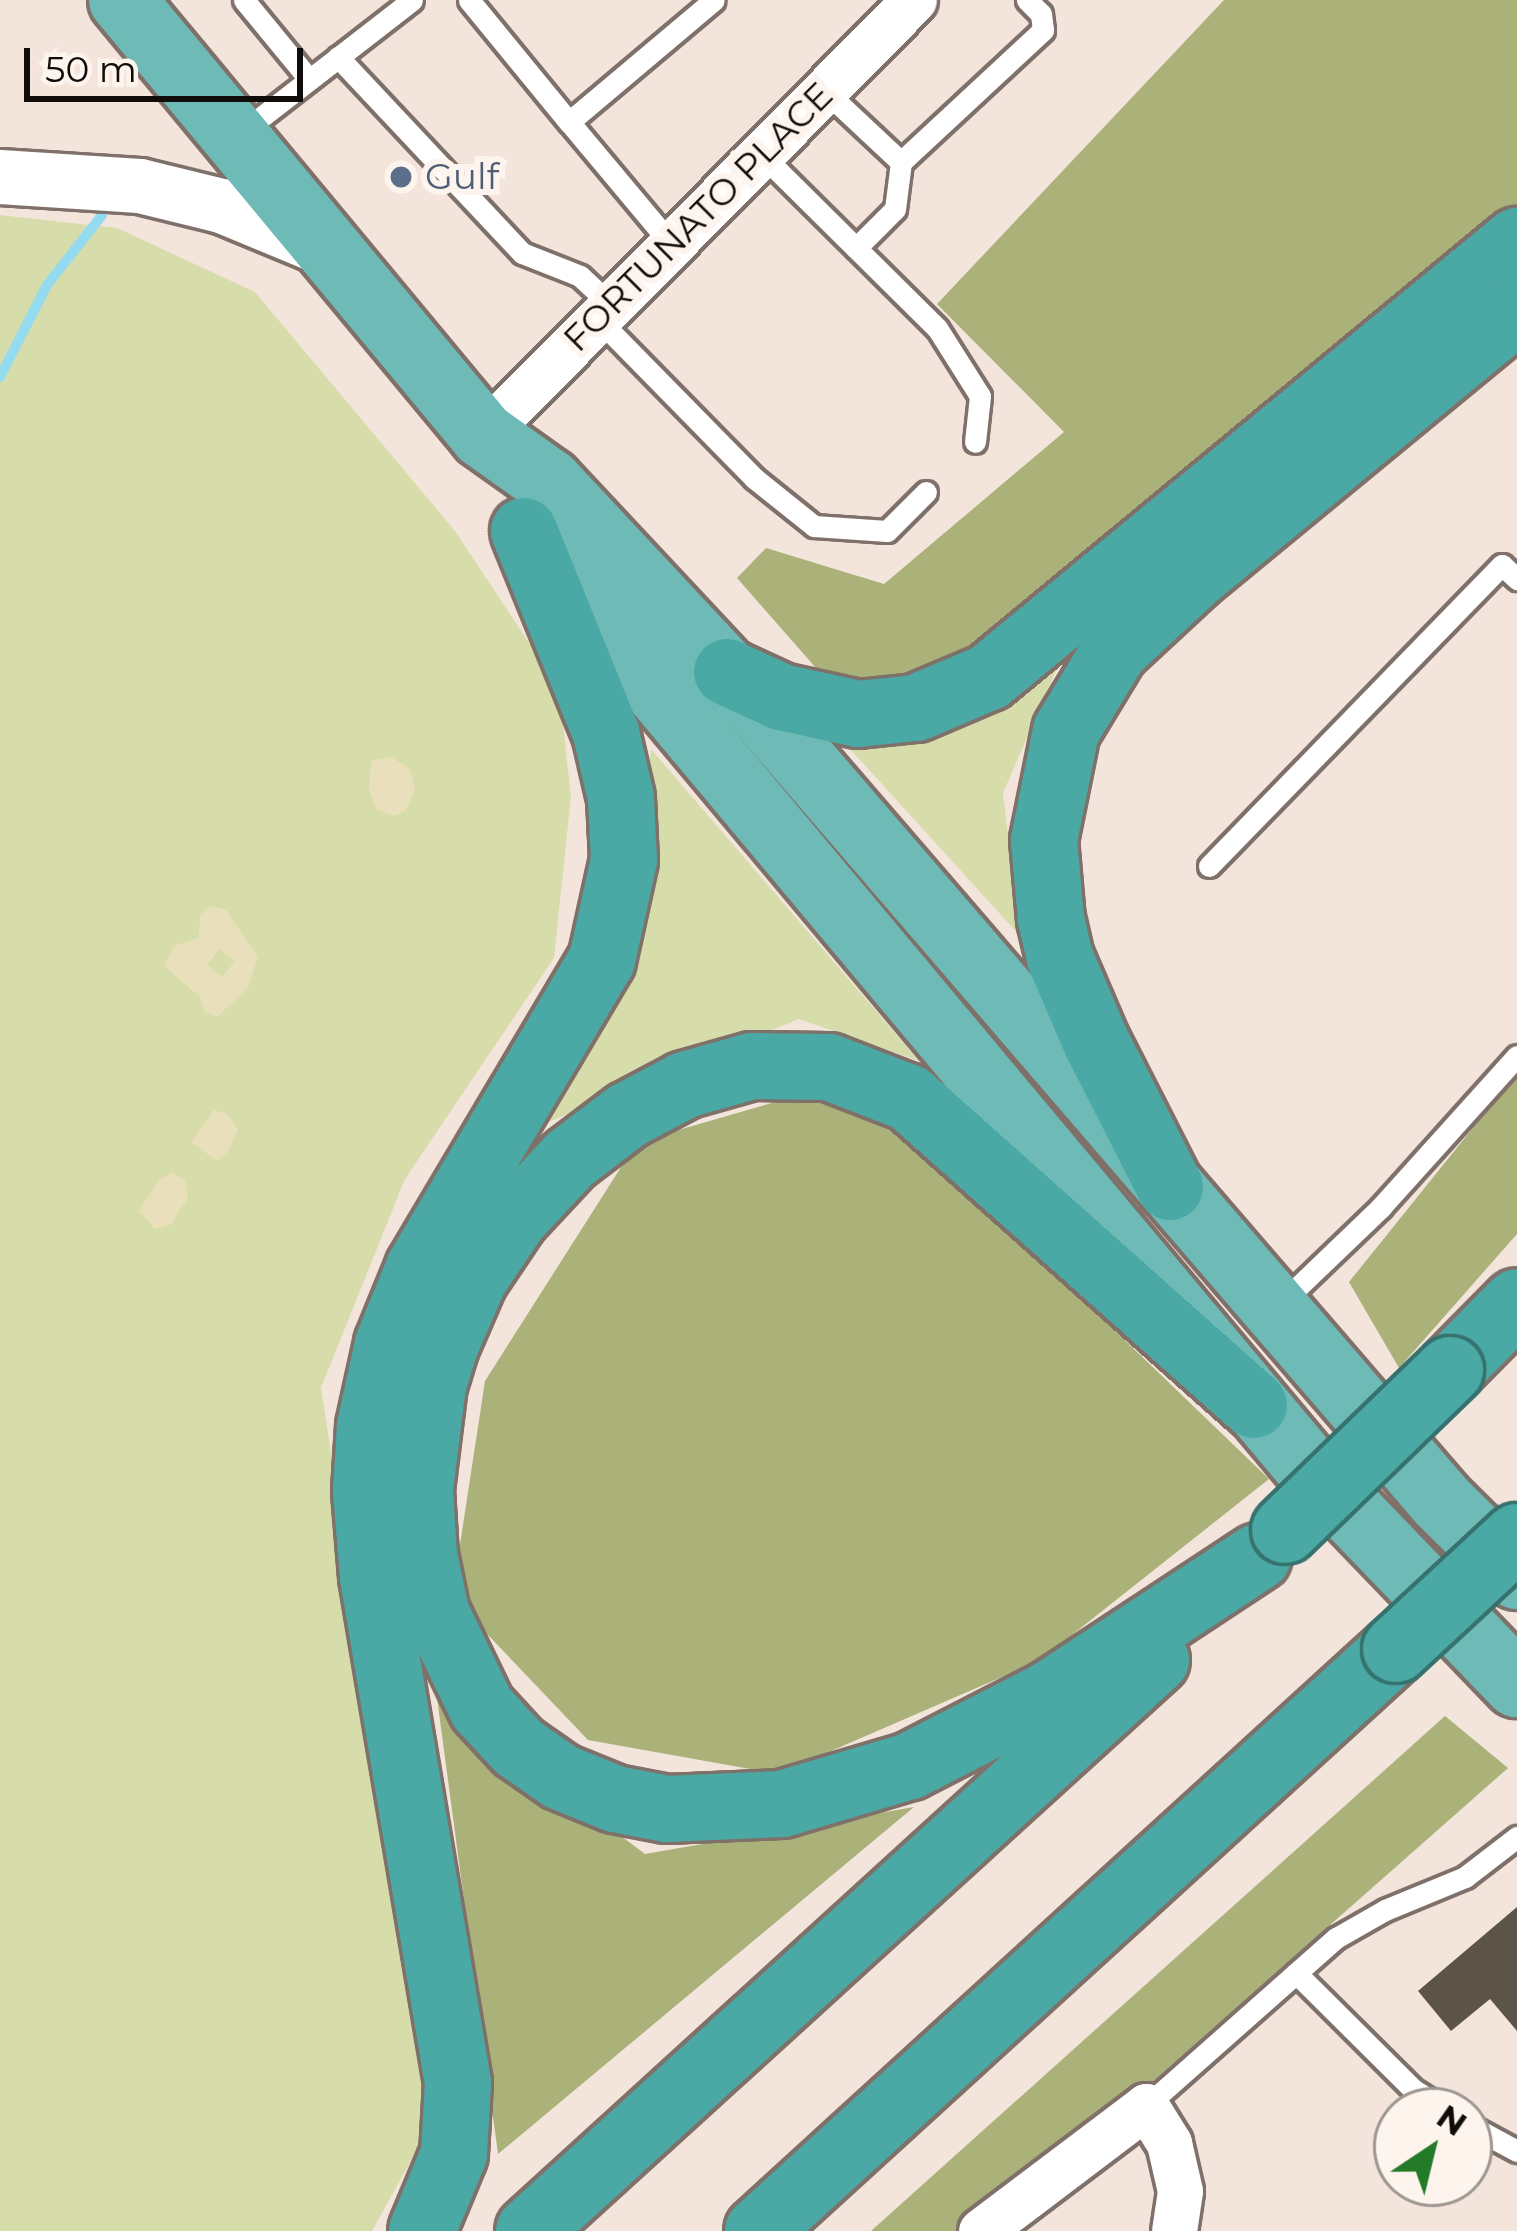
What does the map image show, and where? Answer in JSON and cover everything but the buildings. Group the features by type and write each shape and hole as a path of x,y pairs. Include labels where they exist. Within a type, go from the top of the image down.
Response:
{"highway":[{"path":"122,0 482,435 549,482 728,672 1441,1501 1517,1576"},
{"path":"728,672 781,697 858,715 916,708 989,677 1517,241"},
{"path":"1171,1187 1097,1044 1060,958 1051,920 1044,840 1066,731 1094,676 1147,620 1517,310"},
{"path":"422,2231 454,2154 458,2083 373,1577 366,1491 370,1426 403,1302 589,988 616,914 624,860 621,798 606,733 482,435"},
{"path":"524,531 1254,1405 1355,1519 1517,1684"},
{"path":"1254,1405 909,1098 830,1067 752,1066 685,1084 628,1115 570,1159 514,1217 474,1279 445,1346 422,1450 424,1555 436,1613 482,1708 518,1747 561,1777 615,1799 667,1809 782,1804 910,1766 1050,1694 1271,1544"},
{"path":"529,2231 1121,1695 1517,1302"},
{"path":"758,2231 1517,1538"}],"street":[{"name":"FORTUNATO PLACE","path":"482,435 914,0"},
{"path":"140,186 249,153"},
{"path":"0,177 140,186 222,206 328,250"},
{"path":"981,2231 1146,2107 1169,2143 1180,2191 1174,2231"}],"lane":[{"path":"244,0 309,79"},
{"path":"249,153 309,79 412,0"},
{"path":"469,0 671,245"},
{"path":"569,122 714,0"},
{"path":"856,248 895,208 901,162 1042,31 1041,14 1028,0"},
{"path":"338,57 430,161 522,253 580,276 604,312 754,478 814,526 887,531 926,492"},
{"path":"824,90 901,162"},
{"path":"761,154 937,328 980,396 975,442"},
{"path":"1209,866 1502,565 1517,579"},
{"path":"1276,1309 1381,1207 1517,1056"},
{"path":"1146,2107 1336,1938 1385,1910 1465,1877 1517,1837"},
{"path":"1295,1972 1411,2087"}],"green space":[{"path":"1224,0 1517,0 1517,251 959,683 837,692 737,578 766,548 884,584 1064,432 937,304"},
{"path":"0,215 117,228 255,292 455,531 559,688 571,797 554,958 405,1179 321,1388 435,2117 372,2231 0,2231"},
{"path":"1061,659 1003,793 1020,936 841,739"},
{"path":"651,749 919,1061 799,1019 546,1123 633,936"},
{"path":"1517,1073 1517,1234 1399,1368 1349,1282"},
{"path":"796,1096 891,1115 1269,1479 1039,1661 778,1774 588,1740 452,1597 485,1381 637,1142"},
{"path":"437,1698 645,1854 914,1807 498,2154"},
{"path":"1445,1716 1508,1768 983,2231 871,2231"}],"sand":[{"path":"391,757 410,769 415,790 405,811 395,816 376,809 369,790 371,760"},
{"path":"210,906 226,910 258,957 248,988 217,1017 205,1012 200,997 164,966 174,946 199,938 200,915","holes":["219,949 235,961 222,977 207,965"]},
{"path":"214,1110 227,1114 238,1129 227,1153 217,1161 191,1142"},
{"path":"172,1172 185,1180 188,1198 170,1225 155,1229 139,1211 158,1181"}],"waterway":[{"path":"0,377 47,285 102,215"}],"place":[{"name":"Gulf","path":"401,177"}]}
